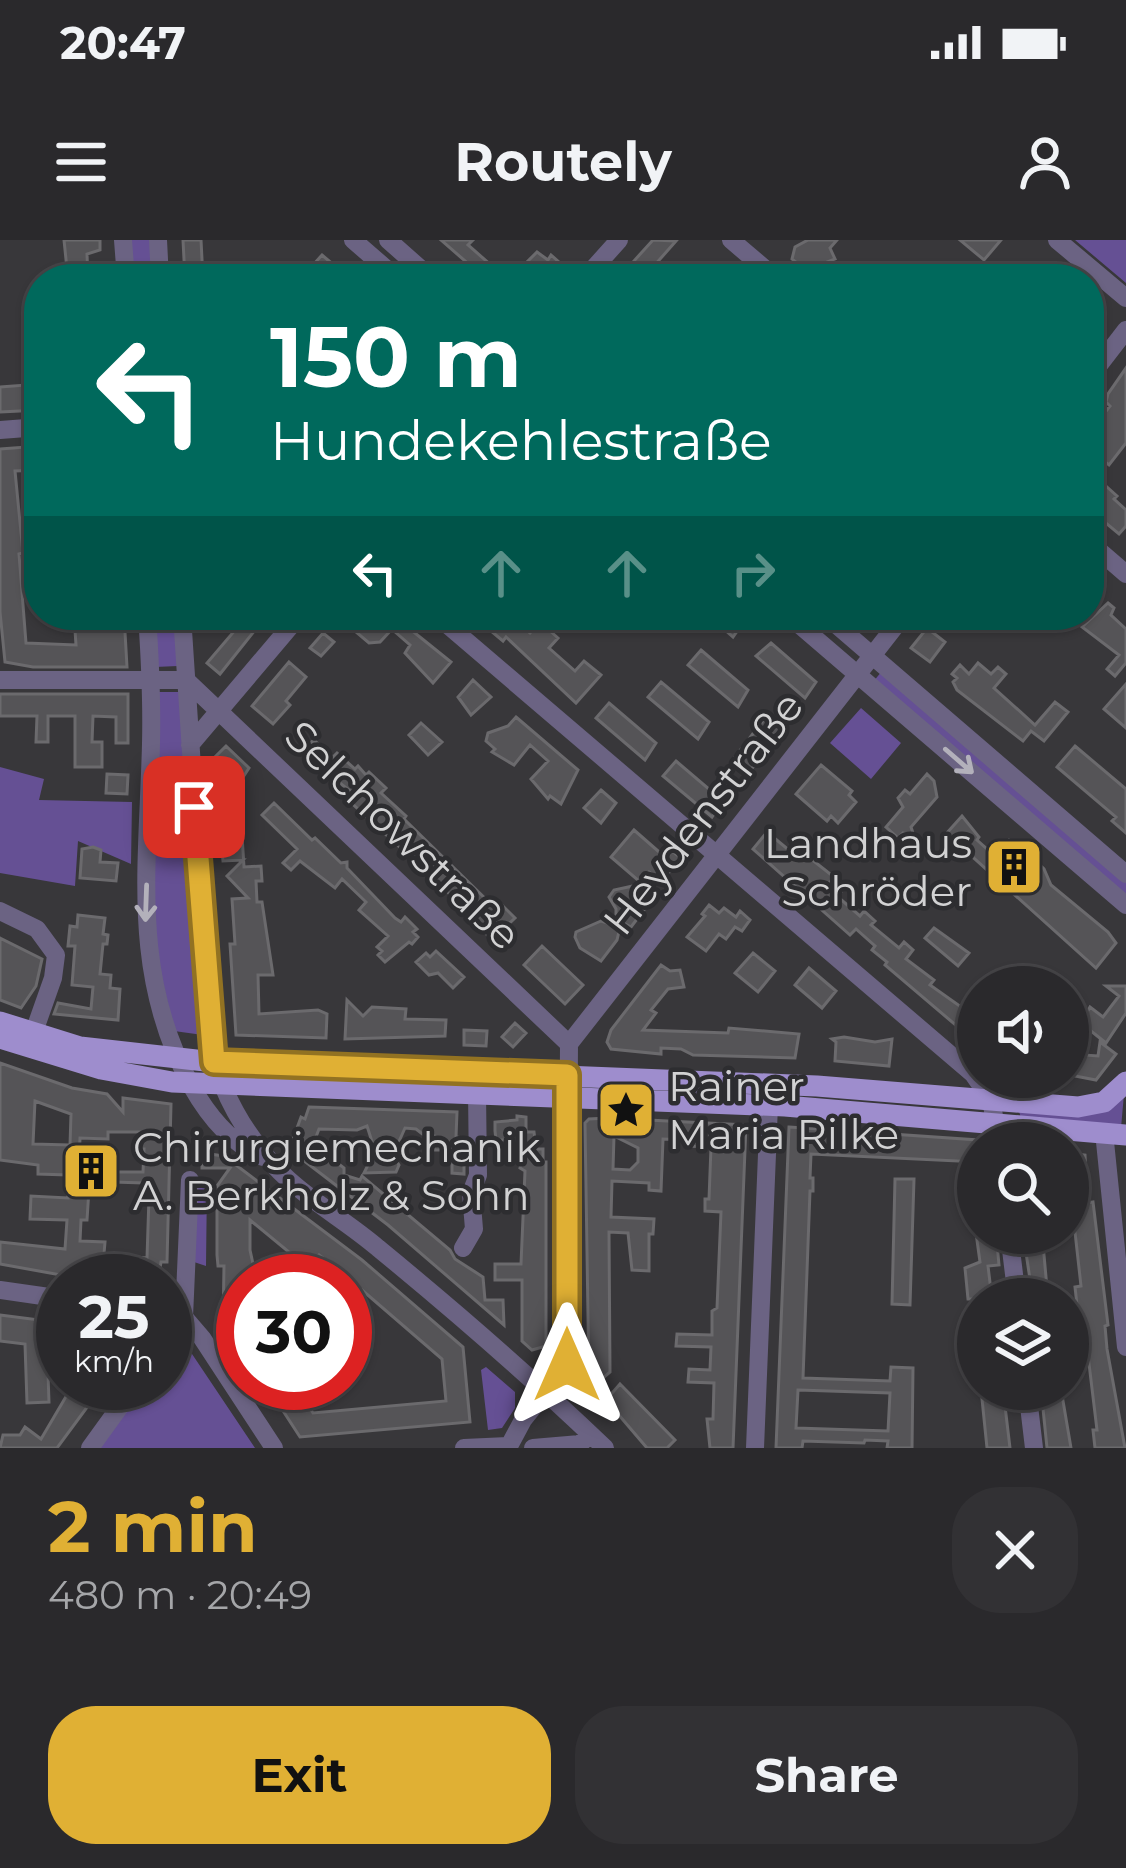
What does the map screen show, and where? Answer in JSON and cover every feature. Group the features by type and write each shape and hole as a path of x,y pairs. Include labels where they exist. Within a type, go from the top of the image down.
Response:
{"main road":[{"path":"0,1022 30,1041 101,1070 190,1084 477,1092 568,1069 769,1105 995,1122 1092,1106 1109,1099 1126,1082"},
{"path":"0,1038 214,1062 568,1069 817,1086 995,1122"}],"street":[{"path":"353,240 381,264"},
{"path":"388,240 416,264"},
{"path":"597,264 619,240"},
{"path":"731,240 759,264"},
{"path":"1057,240 1086,264"},
{"path":"1104,359 1126,331"},
{"path":"148,630 146,946 160,1014 190,1084 241,1146 268,1159 374,1244 598,1441"},
{"path":"183,630 214,1062 236,1115 268,1159"},
{"path":"190,745 287,630"},
{"path":"454,630 974,1074 995,1122"},
{"path":"806,630 1126,905"},
{"path":"842,630 1126,874"},
{"name":"Heydenstraße","path":"568,1069 717,855 892,630"},
{"path":"0,680 186,680"},
{"name":"Selchowstraße","path":"186,680 221,710 568,1069"},
{"path":"0,911 37,929 56,955 53,978 30,1041"},
{"path":"464,1448 508,1447 567,1365 568,1069"},
{"path":"463,1248 474,1228 471,1193 478,1175 477,1092"},
{"path":"755,1448 769,1105"},
{"path":"1115,1133 1126,1347"},
{"path":"187,1254 190,1180"},
{"path":"0,1290 36,1295"},
{"path":"192,1326 274,1448"},
{"path":"90,1448 117,1410"},
{"path":"1029,1410 1034,1448"},
{"path":"533,1448 598,1441"}],"shaded area":[{"path":"130,240 151,240 153,264 131,264"},
{"path":"1075,240 1126,240 1126,283"},
{"path":"153,630 176,630 178,666 155,667"},
{"path":"882,671 1126,880 1126,899 873,682"},
{"path":"158,692 180,692 203,1035 174,1031 153,939"},
{"path":"861,708 901,743 871,779 830,743"},
{"path":"0,767 44,779 39,800 132,802 131,864 78,841 75,886 0,873"},
{"path":"1124,1094 1121,1128 1021,1118 1018,1108"},
{"path":"196,1180 207,1181 206,1266 194,1262"},
{"path":"192,1354 216,1390 216,1410 230,1410 255,1448 99,1448 127,1410 192,1410"},
{"path":"486,1367 515,1392 515,1408 502,1428 488,1430 481,1370"}],"building":[{"path":"64,240 100,240 100,250 87,254 87,264 66,264"},
{"path":"183,240 201,240 202,264 184,264"},
{"path":"441,240 473,240 468,245 490,264 469,264"},
{"path":"653,240 676,241 656,264 633,262"},
{"path":"808,240 837,240 830,248 835,259 827,264 798,264 792,259 795,247"},
{"path":"960,240 1001,240 984,260"},
{"path":"537,252 561,264 529,264"},
{"path":"1126,368 1126,443 1109,465 1104,461 1108,394"},
{"path":"24,385 24,411 0,412 0,387"},
{"path":"24,447 24,471 15,471 26,643 76,645 75,630 125,630 127,667 33,667 5,662 0,612 0,449"},
{"path":"1104,484 1126,510 1126,526 1119,534 1104,522"},
{"path":"1108,603 1114,608 1111,615 1126,629 1126,663 1115,676 1107,669 1119,655 1086,630 1104,630"},
{"path":"235,630 255,630 220,674 207,663"},
{"path":"354,630 391,630 380,642 369,643"},
{"path":"393,630 411,630 451,662 433,683 405,653 410,645"},
{"path":"490,630 549,630 558,638 549,648 575,671 584,661 601,675 576,703 506,637 503,641"},
{"path":"925,630 945,642 930,662 911,648"},
{"path":"323,633 334,642 321,656 310,648"},
{"path":"771,643 816,682 805,698 756,656"},
{"path":"701,650 748,690 738,707 688,665"},
{"path":"289,662 306,677 273,724 252,706"},
{"path":"978,663 991,674 998,667 1006,674 994,688 1035,725 1055,702 1068,712 1044,741 1031,731 1023,741 957,690 952,674 960,665 969,674"},
{"path":"473,680 491,697 471,715 458,697"},
{"path":"661,682 709,722 698,739 648,697"},
{"path":"1126,684 1126,728 1104,709"},
{"path":"0,694 128,694 128,743 116,743 116,717 93,716 92,742 102,742 102,767 75,767 75,716 48,716 48,742 36,742 37,716 0,716"},
{"path":"609,703 656,743 645,760 596,718"},
{"path":"768,714 786,725 746,776 732,761"},
{"path":"516,717 578,770 561,804 548,799 531,779 548,761 530,745 514,765 492,752 495,749 486,741 488,733 508,726"},
{"path":"421,723 442,742 428,755 409,735"},
{"path":"314,740 333,757 337,753 355,769 369,772 386,788 381,793 404,819 495,908 500,903 515,918 492,940 442,886 345,797 350,791 300,751"},
{"path":"226,746 249,768 238,785 228,785 227,768 215,757"},
{"path":"1075,746 1126,789 1126,833 1112,821 1116,817 1057,767"},
{"path":"676,761 723,801 712,817 663,776"},
{"path":"821,765 852,791 849,795 856,802 838,823 831,816 827,821 796,794"},
{"path":"107,774 128,775 127,794 106,793"},
{"path":"927,774 934,781 937,797 911,827 914,836 903,833 898,838 886,827 903,807 898,798 905,790 910,794"},
{"path":"601,790 616,803 601,823 584,808"},
{"path":"235,796 236,817 219,818 218,797"},
{"path":"274,803 312,840 341,863 347,862 347,868 395,918 401,922 405,917 417,929 412,944 385,962 377,947 388,936 359,910 366,902 342,879 335,888 300,861 291,870 283,863 297,849 262,815"},
{"path":"962,816 977,840 995,856 1009,840 1028,854 1044,869 1051,885 1108,932 1116,943 1096,968 967,852 962,858 954,852 959,846 946,834"},
{"path":"219,820 242,835 244,867 261,866 257,902 262,902 273,975 258,975 259,1014 318,1010 327,1014 326,1038 236,1035 232,899 248,898 227,876 243,860 223,861"},
{"path":"634,830 666,858 672,851 681,858 661,882 649,872 640,882 611,857"},
{"path":"767,832 796,856 801,851 834,877 830,882 841,892 838,897 860,916 864,911 875,921 871,925 899,948 904,942 913,950 906,959 957,1004 957,1026 885,965 872,950 875,946 856,929 850,935 753,849"},
{"path":"82,849 101,850 100,862 118,863 116,881 80,878"},
{"path":"633,886 650,902 631,927 616,919 609,897 614,890"},
{"path":"709,905 736,917 740,911 750,920 742,931 735,927 726,939 719,934 706,951 687,937"},
{"path":"78,915 105,918 103,934 108,935 100,974 111,975 110,988 120,989 118,1020 54,1014 58,1003 91,1009 93,987 72,985 75,946 68,946 70,926 77,927"},
{"path":"601,921 620,927 617,940 601,961 580,948 575,937 576,932"},
{"path":"934,928 969,953 958,966 925,938"},
{"path":"0,938 42,959 36,986 21,1008 0,1000"},
{"path":"542,946 583,985 565,1004 524,965"},
{"path":"436,951 464,977 453,988 438,973 429,975 416,962"},
{"path":"753,953 775,971 758,992 735,973"},
{"path":"661,965 680,970 684,987 668,989 643,1030 728,1033 729,1028 799,1034 795,1058 611,1049 607,1042 611,1030"},
{"path":"809,968 836,991 822,1008 795,985"},
{"path":"1106,986 1126,986 1126,1013 1106,1043 1089,1029 1089,1009 1103,1017 1119,996"},
{"path":"347,1000 363,1016 372,1007 406,1009 405,1019 446,1020 445,1036 345,1039"},
{"path":"515,1023 526,1033 513,1047 502,1037"},
{"path":"464,1030 487,1031 486,1046 464,1045"},
{"path":"832,1039 875,1042 892,1039 889,1066 835,1061"},
{"path":"1100,1042 1116,1054 1096,1080 1089,1079 1089,1055 1098,1056"},
{"path":"0,1063 72,1088 107,1094 123,1112 123,1098 171,1104 167,1254 147,1254 149,1197 144,1197 144,1183 113,1182 113,1190 89,1189 87,1220 81,1220 80,1241 105,1242 104,1254 36,1254 36,1270 0,1264 0,1242 65,1249 67,1220 30,1219 31,1196 68,1198 68,1175 38,1174 38,1165 0,1160","holes":["35,1101 71,1114 70,1145 33,1144","108,1132 139,1132 143,1172 114,1172 114,1164 79,1163 80,1138 108,1139"]},
{"path":"309,1107 457,1112 456,1137 464,1138 464,1174 452,1173 452,1163 443,1163 443,1150 434,1150 434,1136 416,1129 405,1128 393,1155 399,1165 396,1172 364,1173 375,1151 367,1126 319,1129 311,1150 323,1152 344,1168 344,1175 360,1180 362,1176 455,1259 483,1277 485,1300 503,1300 504,1325 388,1225 303,1160 305,1156 289,1150"},
{"path":"517,1116 526,1117 526,1132 534,1132 536,1149 543,1149 546,1162 546,1346 532,1350 522,1341 522,1280 495,1280 495,1264 521,1264 524,1149 521,1140 496,1140 495,1131 495,1122 517,1120"},
{"path":"589,1119 746,1125 733,1448 710,1448 707,1419 713,1419 714,1383 688,1382 689,1369 710,1370 711,1347 676,1346 677,1334 712,1335 712,1311 717,1308 721,1212 705,1211 711,1147 663,1139 661,1191 649,1190 649,1183 612,1181 611,1217 654,1219 649,1271 632,1270 628,1233 609,1232 610,1372 595,1385 589,1380 585,1123","holes":["614,1136 638,1148 638,1162 630,1170 613,1169"]},
{"path":"789,1127 957,1139 957,1161 811,1154 803,1378 890,1381 891,1367 913,1368 912,1448 887,1448 888,1441 865,1440 803,1441 802,1448 776,1448","holes":["798,1390 890,1393 888,1431 796,1428"]},
{"path":"202,1153 224,1156 354,1254 291,1254 250,1220 251,1254 217,1254 217,1186 230,1168 202,1168"},
{"path":"895,1179 914,1179 910,1305 892,1304"},
{"path":"1093,1202 1107,1349 1125,1448 1095,1448 1089,1278 1080,1278 1077,1254 1089,1254 1089,1203"},
{"path":"979,1254 998,1254 999,1265 988,1266 989,1278 966,1278 965,1268 980,1262"},
{"path":"1026,1254 1044,1254 1046,1278 1030,1278"},
{"path":"372,1269 463,1347 470,1422 300,1437 282,1410 372,1410 446,1401 442,1359 372,1299"},
{"path":"0,1315 36,1320 36,1403 27,1403 25,1344 0,1341"},
{"path":"620,1384 675,1440 667,1448 647,1448 606,1400"},
{"path":"58,1410 85,1410 57,1448 0,1448 3,1435 20,1435 25,1427 41,1439"},
{"path":"983,1410 1005,1410 1010,1448 987,1448"},
{"path":"1043,1410 1065,1410 1071,1448 1047,1448"}],"place":[{"name":"Landhaus Schröder","path":"1014,867"},
{"name":"Rainer Maria Rilke","path":"626,1110"},
{"name":"Chirurgiemechanik A. Berkholz & Sohn","path":"91,1171"}],"route":[{"path":"194,807 214,1062 567,1075 567,1365"}]}
